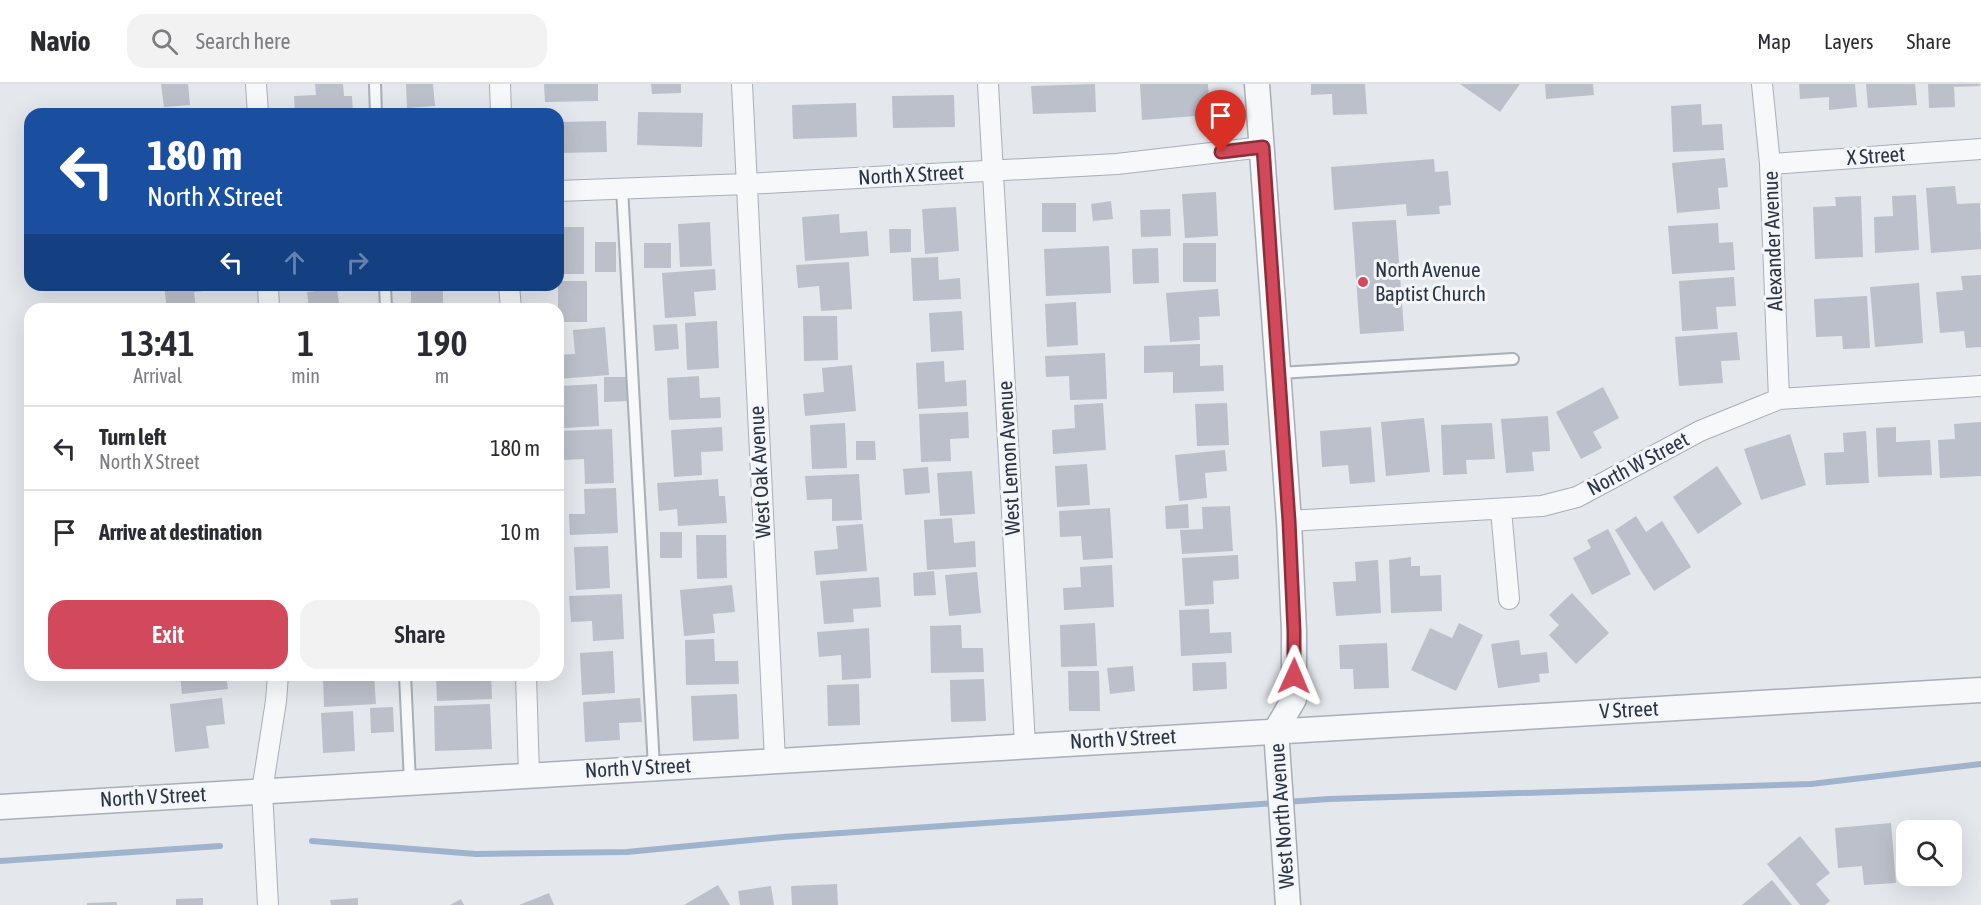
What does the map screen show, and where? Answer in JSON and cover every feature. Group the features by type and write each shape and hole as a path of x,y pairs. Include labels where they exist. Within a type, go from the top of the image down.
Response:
{"street":[{"path":"256,84 258,108"},
{"path":"500,84 501,108"},
{"name":"West Oak Avenue","path":"742,84 775,760"},
{"name":"West Lemon Avenue","path":"988,84 1025,745"},
{"name":"West North Avenue","path":"1257,84 1279,373 1294,631 1294,699 1276,730 1288,905"},
{"name":"Alexander Avenue","path":"1762,84 1770,164 1779,399"},
{"name":"North X Street","path":"564,191 746,184 1117,164 1263,147"},
{"name":"X Street","path":"1770,164 1981,149"},
{"name":"North W Street","path":"1289,521 1542,506 1577,497 1700,431 1779,399 1981,386"},
{"path":"1501,510 1509,598"},
{"path":"268,905 262,791 277,681"},
{"path":"526,681 529,775"},
{"name":"V Street","path":"1276,730 1981,690"},
{"name":"North V Street","path":"0,807 1276,730"}],"lane":[{"path":"375,84 376,108"},
{"path":"622,188 654,767"},
{"path":"1279,373 1513,359"},
{"path":"405,681 410,782"}],"building":[{"path":"161,84 188,84 190,105 164,107"},
{"path":"315,84 343,84 344,96 352,96 353,108 295,108 294,96 316,95"},
{"path":"406,84 433,84 435,106 407,108"},
{"path":"544,84 598,84 598,101 545,102"},
{"path":"651,84 681,84 681,93 652,94"},
{"path":"1095,84 1096,112 1033,114 1031,86"},
{"path":"1140,84 1208,84 1210,115 1142,120"},
{"path":"1311,84 1365,84 1367,114 1333,115 1332,94 1311,95"},
{"path":"1460,84 1520,84 1500,112"},
{"path":"1545,84 1593,84 1594,95 1546,99"},
{"path":"1799,84 1855,84 1857,107 1829,110 1829,97 1800,99"},
{"path":"1866,84 1915,84 1917,105 1868,108"},
{"path":"1928,84 1980,84 1980,86 1954,87 1955,107 1929,108"},
{"path":"954,95 955,127 893,128 892,96"},
{"path":"856,103 857,137 793,139 792,105"},
{"path":"1701,104 1702,125 1722,124 1724,150 1673,152 1671,106"},
{"path":"638,112 703,113 702,147 637,145"},
{"path":"606,121 607,152 564,153 564,122"},
{"path":"1725,158 1728,187 1718,188 1720,209 1677,213 1672,163"},
{"path":"1434,159 1435,172 1448,171 1451,205 1439,206 1440,214 1407,216 1406,204 1334,210 1331,167"},
{"path":"1955,186 1957,204 1980,203 1981,249 1931,253 1926,188"},
{"path":"1216,192 1218,236 1185,238 1182,194"},
{"path":"1916,195 1919,250 1875,253 1874,217 1893,216 1892,196"},
{"path":"1861,196 1863,257 1815,259 1813,207 1836,206 1835,197"},
{"path":"1111,201 1113,219 1093,221 1091,204"},
{"path":"1042,203 1076,203 1076,232 1042,232"},
{"path":"956,207 959,251 925,254 922,209"},
{"path":"1170,209 1171,236 1141,237 1140,210"},
{"path":"839,214 840,233 867,231 869,256 805,261 802,217"},
{"path":"1396,220 1404,331 1360,334 1352,222"},
{"path":"710,222 712,266 680,267 678,224"},
{"path":"1718,223 1719,243 1733,242 1735,270 1672,274 1668,226"},
{"path":"564,227 584,227 584,274 564,274"},
{"path":"889,229 911,229 911,252 890,253"},
{"path":"595,242 616,242 616,272 595,272"},
{"path":"644,243 671,243 671,268 644,268"},
{"path":"1183,243 1216,243 1216,282 1183,282"},
{"path":"1109,246 1111,293 1046,296 1044,249"},
{"path":"1158,248 1159,283 1133,284 1132,249"},
{"path":"938,257 939,280 960,278 961,299 913,301 911,258"},
{"path":"849,262 852,309 821,311 819,286 798,288 796,265"},
{"path":"715,269 716,290 694,292 696,316 665,318 662,273"},
{"path":"1981,275 1981,347 1966,348 1964,331 1940,333 1936,292 1963,290 1961,276"},
{"path":"1734,277 1736,306 1716,307 1718,329 1682,331 1679,281"},
{"path":"564,281 587,281 587,322 564,322 564,303 558,303 558,291 564,291"},
{"path":"1919,283 1923,343 1875,347 1870,287"},
{"path":"1218,289 1220,316 1199,317 1200,340 1170,342 1166,293"},
{"path":"165,291 204,291 194,292 195,303 166,303"},
{"path":"337,291 339,303 308,303 307,292"},
{"path":"411,291 443,291 443,303 411,303"},
{"path":"1867,296 1870,348 1843,349 1842,336 1816,337 1814,299"},
{"path":"1076,302 1078,345 1047,347 1045,304"},
{"path":"962,311 964,350 931,352 929,313"},
{"path":"803,316 837,316 838,360 804,361"},
{"path":"717,321 719,368 687,370 685,323"},
{"path":"677,324 679,349 655,351 653,325"},
{"path":"605,327 609,375 564,379 564,355 575,354 573,330"},
{"path":"1737,332 1740,360 1721,361 1723,383 1679,386 1675,337"},
{"path":"1200,344 1200,366 1223,365 1224,391 1173,393 1173,372 1144,373 1144,346"},
{"path":"1105,353 1107,399 1070,400 1069,376 1046,377 1045,356"},
{"path":"944,361 945,382 966,380 967,406 918,409 916,363"},
{"path":"852,365 856,411 805,416 803,394 824,392 822,368"},
{"path":"699,376 700,398 720,397 721,418 669,420 667,378"},
{"path":"604,377 628,377 628,401 604,402"},
{"path":"597,384 599,426 564,428 564,386"},
{"path":"1603,387 1619,418 1593,432 1602,448 1581,459 1556,412"},
{"path":"1103,403 1106,450 1053,454 1052,430 1075,428 1074,405"},
{"path":"1227,403 1229,445 1197,446 1195,404"},
{"path":"968,412 969,438 950,439 951,461 921,462 919,414"},
{"path":"1548,416 1550,451 1532,452 1534,471 1506,473 1501,419"},
{"path":"1424,418 1430,472 1386,476 1381,422"},
{"path":"1981,422 1981,476 1940,478 1938,440 1955,439 1954,424"},
{"path":"845,423 847,468 812,469 810,425"},
{"path":"1492,423 1495,459 1466,460 1467,474 1443,475 1441,425"},
{"path":"722,427 723,451 701,452 702,475 674,477 671,430"},
{"path":"1371,427 1375,482 1350,484 1348,465 1322,467 1320,431"},
{"path":"1896,427 1896,442 1930,440 1932,475 1878,477 1876,428"},
{"path":"612,429 614,483 585,484 584,459 564,460 564,431"},
{"path":"1866,431 1869,483 1826,485 1824,453 1844,452 1843,433"},
{"path":"1790,434 1806,485 1761,500 1744,449"},
{"path":"856,441 875,441 876,460 856,460"},
{"path":"1225,450 1227,471 1205,473 1207,498 1179,501 1175,455"},
{"path":"1087,464 1090,505 1057,507 1055,466"},
{"path":"1717,466 1742,504 1698,534 1673,497"},
{"path":"928,467 930,493 905,495 903,469"},
{"path":"972,471 975,514 940,516 937,473"},
{"path":"859,474 862,520 832,521 832,499 807,500 805,476"},
{"path":"718,479 719,496 725,496 727,523 678,526 677,509 659,511 657,483"},
{"path":"616,488 618,533 570,535 569,514 585,514 584,489"},
{"path":"1188,504 1189,528 1166,529 1165,506"},
{"path":"1230,506 1233,551 1182,554 1180,530 1203,529 1202,507"},
{"path":"1110,508 1113,558 1083,560 1081,536 1060,537 1059,511"},
{"path":"1636,516 1646,532 1662,521 1691,567 1654,591 1615,530"},
{"path":"952,518 954,543 975,541 976,567 927,570 924,520"},
{"path":"863,524 867,571 816,575 814,551 838,549 836,526"},
{"path":"1608,529 1631,574 1592,595 1573,558 1591,548 1587,540"},
{"path":"660,532 682,532 682,558 660,558"},
{"path":"696,535 726,535 727,578 697,579"},
{"path":"608,546 610,588 576,590 574,547"},
{"path":"1238,555 1239,579 1213,581 1214,604 1185,606 1182,558"},
{"path":"1411,557 1411,566 1420,566 1420,576 1441,575 1442,611 1391,613 1389,560"},
{"path":"1378,560 1381,613 1336,616 1333,582 1356,581 1355,562"},
{"path":"1112,565 1114,607 1064,610 1063,588 1081,587 1080,567"},
{"path":"934,571 936,595 914,596 913,573"},
{"path":"977,572 981,613 949,616 945,575"},
{"path":"879,577 881,607 853,609 854,622 824,624 820,581"},
{"path":"732,585 735,612 713,614 715,633 684,636 680,590"},
{"path":"1572,593 1609,633 1576,664 1549,635 1559,625 1549,615"},
{"path":"622,594 624,639 593,641 592,621 571,622 569,596"},
{"path":"1209,609 1210,633 1231,632 1232,653 1181,656 1179,610"},
{"path":"1095,623 1097,666 1061,667 1060,625"},
{"path":"1459,623 1483,635 1456,691 1411,670 1430,628 1452,638"},
{"path":"961,625 962,648 983,648 984,672 931,673 930,626"},
{"path":"869,628 871,678 842,680 841,655 819,657 817,632"},
{"path":"714,639 715,661 738,661 739,684 686,685 685,640"},
{"path":"1519,640 1521,655 1547,652 1549,673 1539,674 1540,682 1498,688 1491,644"},
{"path":"1387,643 1389,688 1354,689 1353,669 1340,669 1339,645"},
{"path":"613,651 615,693 582,695 580,653"},
{"path":"1226,662 1227,689 1193,691 1192,663"},
{"path":"1133,666 1135,691 1110,694 1107,668"},
{"path":"1068,671 1099,671 1100,711 1069,711"},
{"path":"984,679 986,721 951,722 950,680"},
{"path":"181,681 227,681 228,689 182,694"},
{"path":"323,681 374,681 376,704 324,707"},
{"path":"436,681 491,681 492,699 437,701"},
{"path":"859,684 860,725 828,726 827,685"},
{"path":"737,694 739,739 693,741 691,696"},
{"path":"222,698 225,724 206,726 209,748 175,752 170,704"},
{"path":"640,698 642,722 619,723 620,740 585,742 583,702"},
{"path":"490,704 492,749 435,751 434,706"},
{"path":"393,707 394,732 371,733 370,708"},
{"path":"353,711 355,751 323,753 321,713"},
{"path":"1891,823 1896,883 1864,885 1862,866 1838,868 1835,828"},
{"path":"1800,836 1830,873 1816,884 1830,901 1825,905 1800,905 1767,864"},
{"path":"1772,880 1792,905 1742,905"},
{"path":"837,884 838,905 792,905 791,886"},
{"path":"718,885 730,905 684,905"},
{"path":"771,886 774,905 740,905 738,891"},
{"path":"549,893 554,905 519,905"},
{"path":"203,898 203,905 176,905 176,899"},
{"path":"358,898 358,905 331,905 330,900"},
{"path":"461,899 464,905 450,905"},
{"path":"117,902 117,905 87,905 87,903"}],"waterway":[{"path":"1285,802 1811,784 1981,764"},
{"path":"312,841 476,854 627,852 783,837 1275,803"},
{"path":"0,861 220,846"}],"place":[{"name":"North Avenue Baptist Church","path":"1363,282"}],"route":[{"path":"1221,152 1263,147 1289,521 1294,676"}]}
